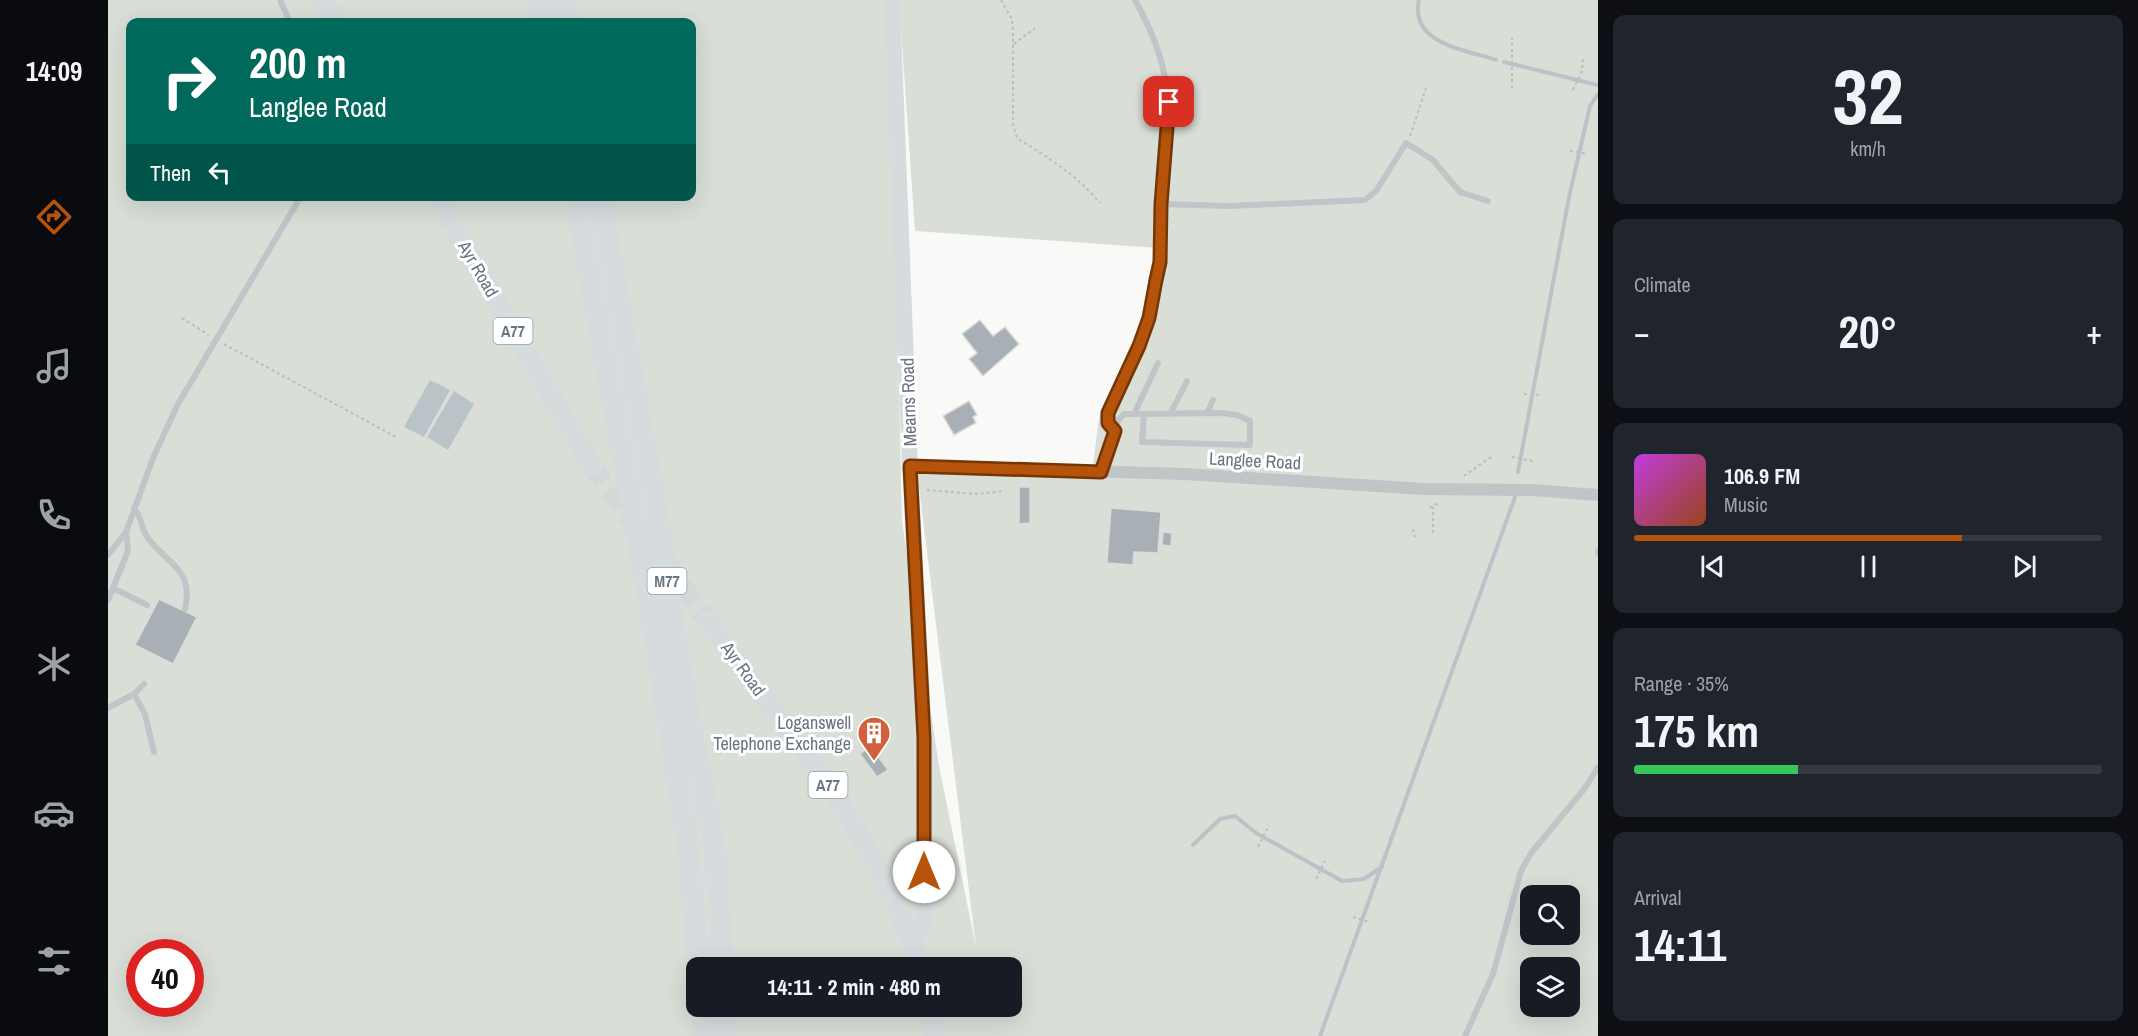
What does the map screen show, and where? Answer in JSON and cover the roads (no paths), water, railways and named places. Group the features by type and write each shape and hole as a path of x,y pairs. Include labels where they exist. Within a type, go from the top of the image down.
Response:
{"highway":[{"path":"540,0 543,18"},
{"path":"565,0 568,18"},
{"name":"M77","path":"576,201 650,607 685,823 698,957"},
{"name":"M77","path":"601,201 655,501 679,660 715,849 722,957"},
{"path":"702,1017 703,1036"},
{"path":"726,1017 727,1036"}],"main road":[{"path":"322,0 333,18"},
{"name":"Ayr Road","path":"439,201 592,466"},
{"name":"Ayr Road","path":"707,620 846,813 879,866 916,957"},
{"path":"931,1017 934,1036"}],"street":[{"name":"Mearns Road","path":"892,0 910,466 924,738 925,917 922,930 913,946"},
{"name":"Langlee Road","path":"910,466 1185,474 1598,495"}],"lane":[{"path":"280,0 288,18"},
{"path":"1115,431 1108,423 1108,413 1149,318 1160,262 1161,204 1169,102 1165,72 1154,33 1135,0"},
{"path":"1161,204 1229,206 1365,200 1376,192 1406,143 1433,160 1460,192 1488,201"},
{"path":"108,555 126,532 153,458 178,404 298,201"},
{"path":"1134,414 1158,363"},
{"path":"1170,414 1186,381"},
{"path":"1207,414 1213,400"},
{"path":"1101,472 1117,422 1124,414 1134,414 1144,414 1207,414 1237,415 1250,421 1250,445 1142,442 1144,414"},
{"path":"134,508 148,538 183,574 188,595 185,609"},
{"path":"108,600 128,551 126,532"},
{"path":"113,588 147,605"},
{"path":"108,708 134,694 144,684"},
{"path":"134,694 145,714 154,752"},
{"path":"1465,1036 1493,974 1521,871 1531,853 1585,788 1598,767"}],"waterway":[{"path":"1419,0 1418,15 1423,27 1431,36 1456,48 1496,60"},
{"path":"1504,62 1598,85"},
{"path":"1518,472 1569,197 1590,106 1598,94"},
{"path":"1320,1036 1515,497"},
{"path":"1193,845 1220,819 1235,816 1256,833 1342,881 1364,879 1382,867"}],"tunnel":[{"path":"592,466 635,524"},
{"path":"664,562 707,620"}],"place":[{"name":"Loganswell Telephone Exchange","path":"874,762"}]}
